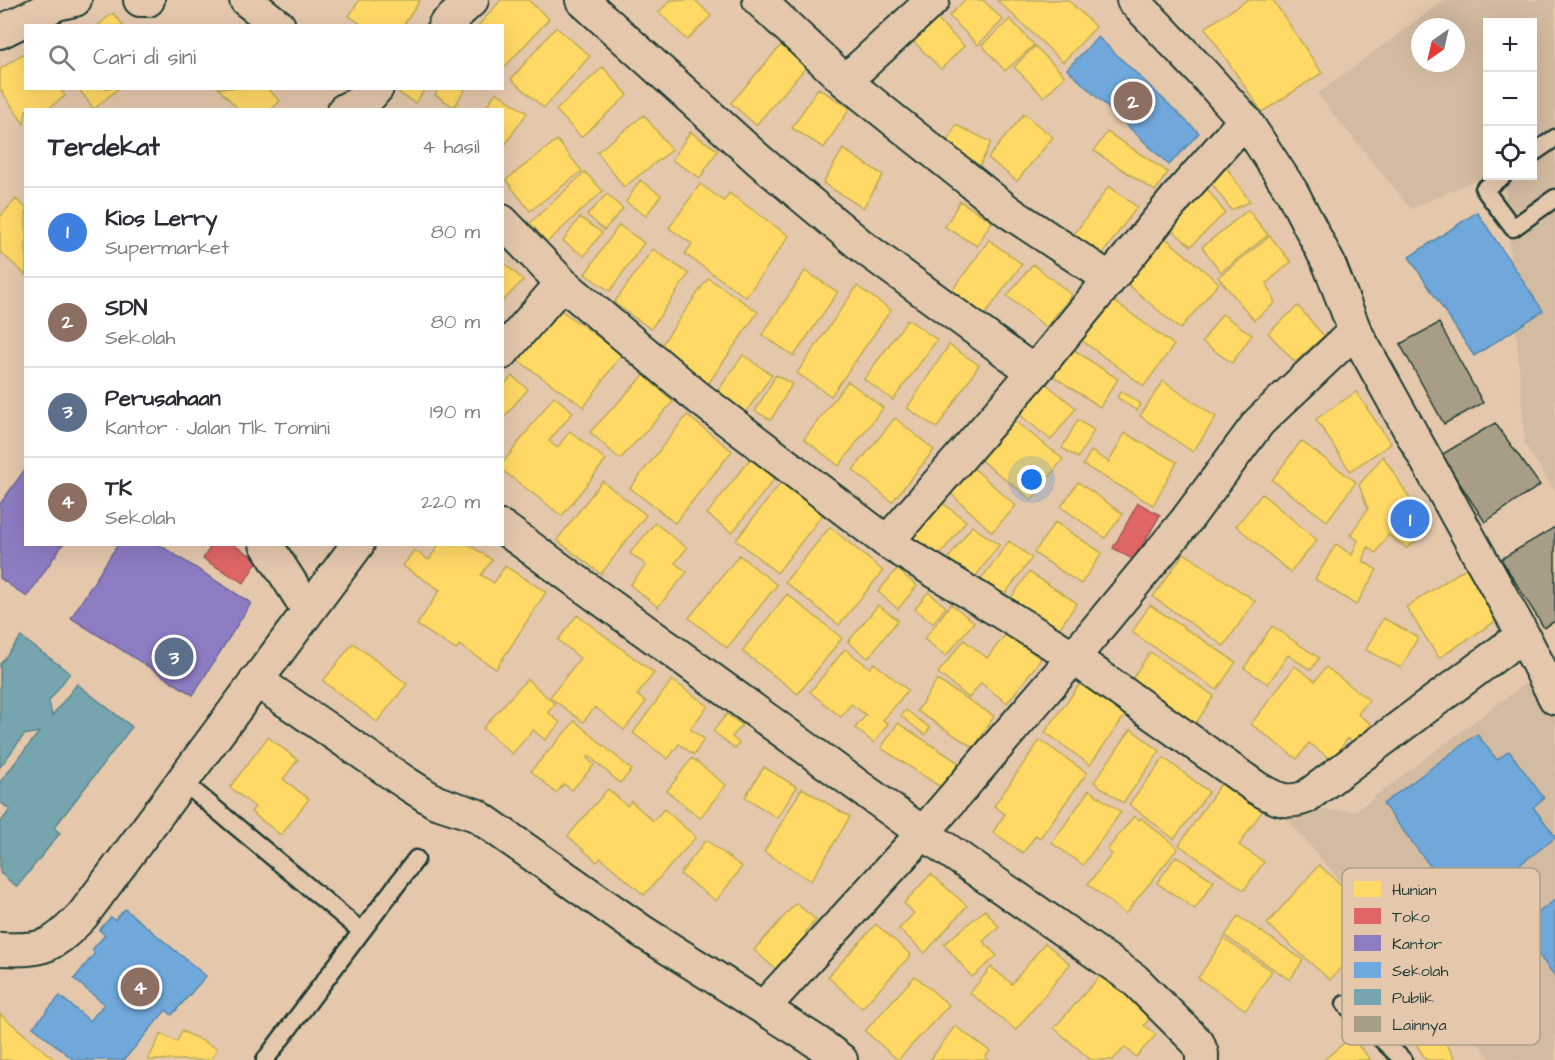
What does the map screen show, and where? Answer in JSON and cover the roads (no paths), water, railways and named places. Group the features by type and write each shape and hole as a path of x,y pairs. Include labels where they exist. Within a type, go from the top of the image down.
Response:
{"street":[{"path":"7,18 75,0"},
{"path":"140,0 148,0"},
{"path":"246,0 276,24"},
{"path":"446,24 472,0"},
{"path":"582,0 760,161 863,247 1034,372"},
{"path":"759,0 845,81 1009,212 1110,279"},
{"path":"845,81 933,0"},
{"path":"1133,0 1245,120 1297,203 1329,264 1355,331 1523,635 1555,698"},
{"path":"887,542 1034,372 1177,197 1245,120"},
{"path":"504,223 562,283 695,395 887,542 1073,658 1257,788 1280,800 1297,801 1306,797 1523,635"},
{"path":"504,351 562,283"},
{"path":"763,1008 923,832 1073,658 1185,522 1259,422 1355,331"},
{"path":"504,528 923,832 1134,979 1198,1043 1202,1060"},
{"path":"267,546 308,610"},
{"path":"0,949 27,950 49,945 83,915 356,546"},
{"path":"256,681 426,796 436,802 476,816 643,932 841,1060"}],"lane":[{"path":"1537,151 1555,138"},
{"path":"1497,180 1484,189 1513,228 1555,198"},
{"path":"182,781 361,931"},
{"path":"265,1060 416,859"},
{"path":"1387,1045 1403,1060"}],"place":[{"name":"SDN","path":"1133,101"},
{"name":"Kios Lerry","path":"1410,519"},
{"name":"Perusahaan","path":"174,657"},
{"name":"TK","path":"140,987"}]}
